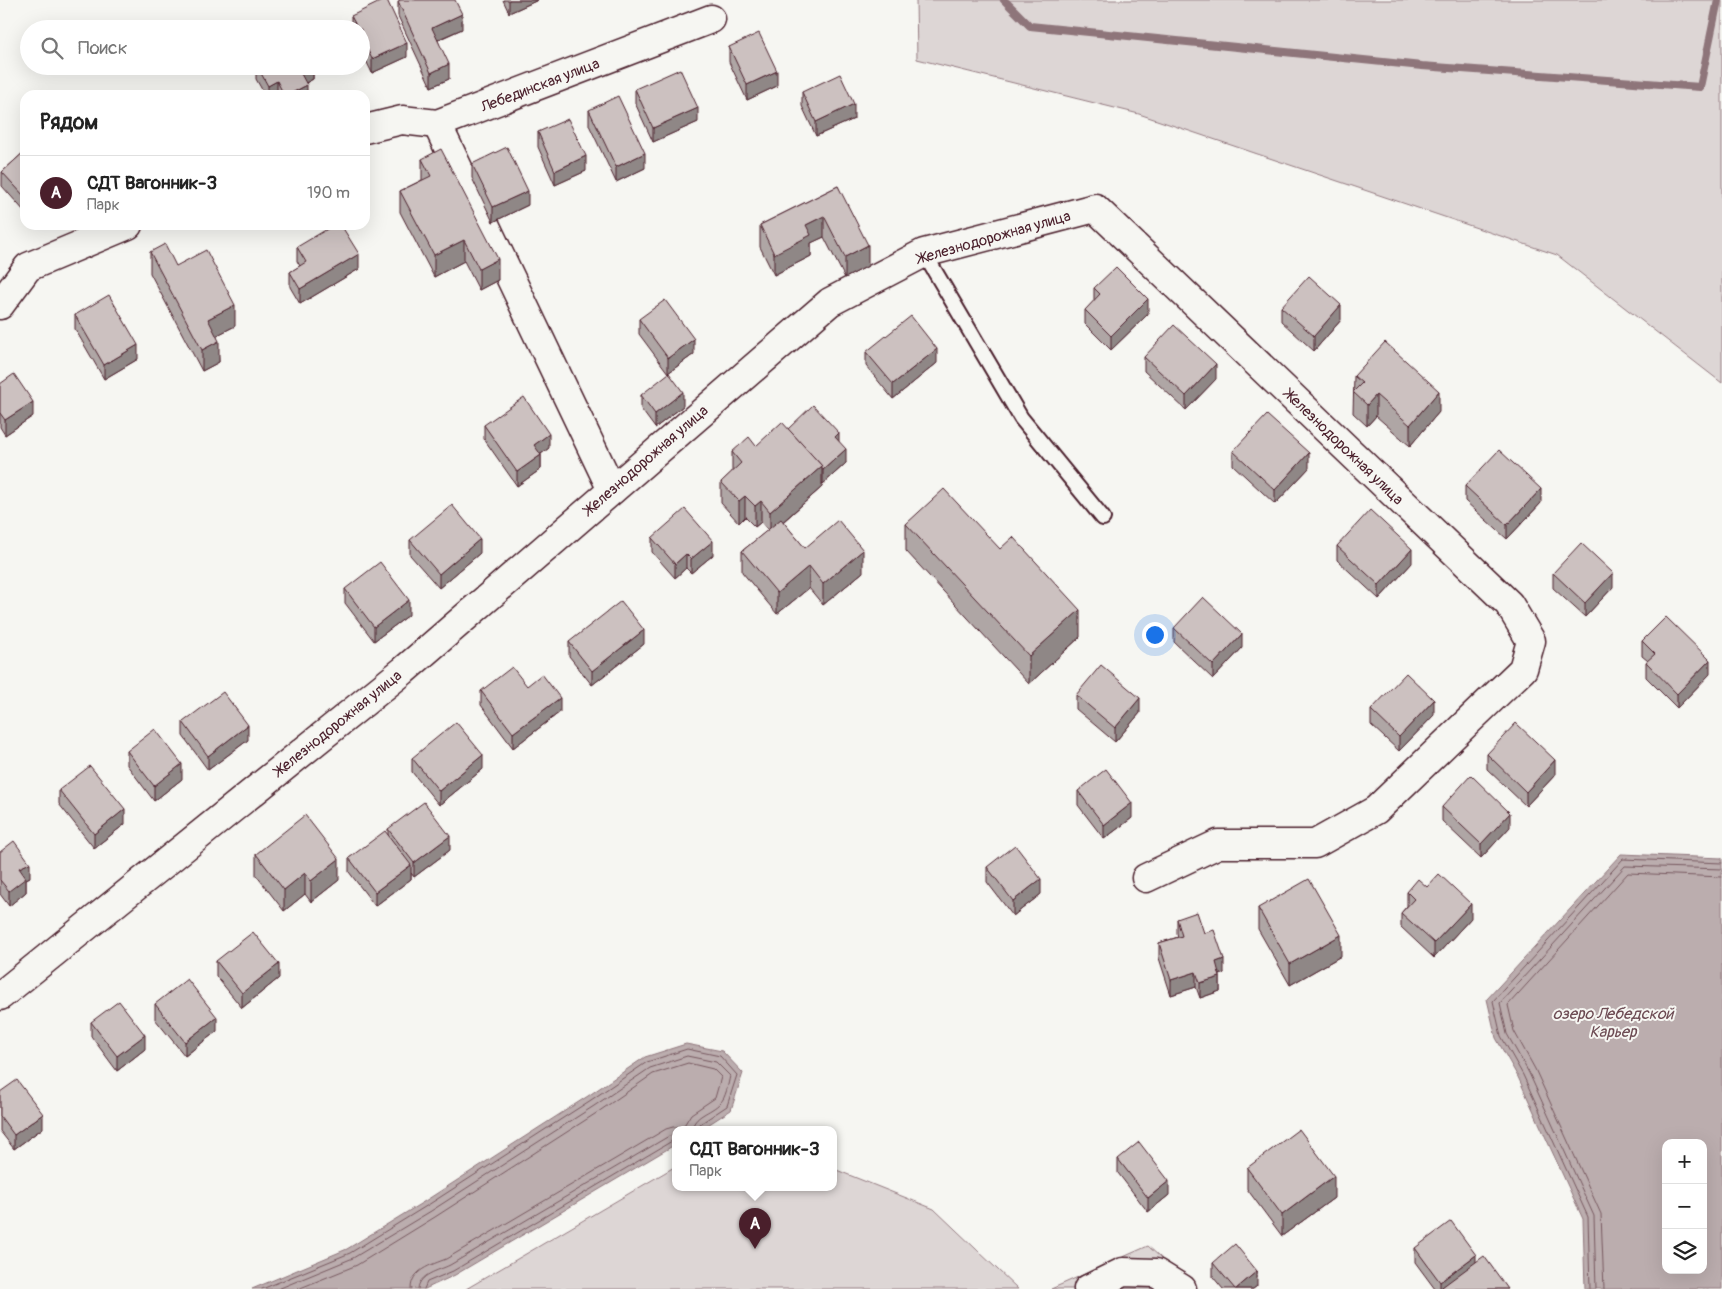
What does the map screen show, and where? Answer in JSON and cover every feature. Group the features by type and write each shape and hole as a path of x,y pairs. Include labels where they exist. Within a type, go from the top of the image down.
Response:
{"street":[{"name":"Лебединская улица","path":"370,128 402,120 437,124 710,19"},
{"path":"437,124 612,490"},
{"name":"Железнодорожная улица","path":"0,996 403,671 830,302 924,253 1095,208 1509,604 1531,641 1523,669 1376,810 1314,844 1218,844 1146,878"},
{"path":"0,305 28,268 116,230"},
{"path":"1088,1289 1122,1272 1156,1273 1182,1289"}],"lane":[{"path":"924,253 1021,418 1103,518"}],"shaded area":[{"path":"916,0 1722,0 1722,383 1557,255 1139,114 917,59"},
{"path":"672,1168 672,1191 837,1191 837,1170 934,1209 1018,1289 466,1289"},
{"path":"1148,1246 1195,1289 1051,1289"}],"water":[{"name":"озеро Лебедской Карьер","path":"1621,854 1722,858 1722,1289 1585,1289 1583,1219 1518,1077 1496,1038 1487,999"},
{"path":"686,1044 722,1051 743,1073 731,1110 706,1126 672,1126 672,1146 455,1275 425,1289 252,1289 347,1249 588,1096 645,1057"}],"building":[{"path":"387,0 407,43 372,59 370,55 370,20 353,20 351,16"},
{"path":"455,0 462,14 432,28 449,64 431,73 398,1"},
{"path":"759,33 777,71 747,85 729,47"},
{"path":"680,69 698,108 653,128 635,89"},
{"path":"840,74 854,104 816,122 802,92"},
{"path":"262,75 302,75 307,85 298,90 282,90 277,81 268,86"},
{"path":"618,96 645,153 616,167 589,110"},
{"path":"568,119 586,156 555,171 538,132"},
{"path":"507,147 528,191 493,207 472,164"},
{"path":"441,149 498,259 479,269 464,240 434,255 400,191 431,176 422,159"},
{"path":"20,156 20,192 2,172"},
{"path":"838,186 868,245 845,257 824,216 806,225 811,235 774,254 760,225"},
{"path":"326,230 344,230 359,254 300,289 290,272 306,262 297,247"},
{"path":"165,244 176,266 206,250 235,305 208,319 219,341 202,350 150,252"},
{"path":"1116,267 1148,299 1111,336 1085,310 1100,294 1094,288"},
{"path":"1309,276 1341,305 1314,336 1281,307"},
{"path":"109,295 138,345 104,365 75,315"},
{"path":"665,300 694,339 668,358 639,319"},
{"path":"911,316 937,349 893,384 866,352"},
{"path":"1174,325 1216,364 1186,396 1144,357"},
{"path":"1385,342 1439,391 1410,425 1376,395 1367,405 1353,392 1362,383 1354,376"},
{"path":"669,373 683,392 655,414 641,395"},
{"path":"14,374 33,402 5,420 0,413 0,384"},
{"path":"524,397 549,434 534,445 541,455 517,472 484,425"},
{"path":"813,405 839,433 835,437 846,449 823,470 822,466 788,429"},
{"path":"1267,415 1309,453 1275,490 1233,451"},
{"path":"782,422 822,466 770,512 761,501 755,506 745,496 739,501 721,482 741,463 732,452 749,437 756,446"},
{"path":"1499,450 1541,489 1507,525 1465,486"},
{"path":"944,489 1000,549 1013,537 1080,610 1029,656 906,524"},
{"path":"452,505 480,539 439,574 410,540"},
{"path":"685,509 713,541 691,559 686,554 675,564 652,538"},
{"path":"1370,510 1412,549 1379,585 1337,546"},
{"path":"781,519 805,548 838,520 863,550 823,584 809,566 777,593 742,551"},
{"path":"1581,543 1613,573 1585,603 1553,573"},
{"path":"380,562 409,600 374,627 345,589"},
{"path":"1203,597 1242,634 1213,665 1174,628"},
{"path":"621,601 644,630 592,671 569,642"},
{"path":"1666,617 1710,660 1677,694 1646,662 1655,654 1642,641"},
{"path":"1101,665 1140,698 1115,728 1076,695"},
{"path":"512,667 527,686 542,674 560,698 513,733 481,691"},
{"path":"1406,673 1434,700 1399,737 1371,710"},
{"path":"223,692 248,725 208,756 183,722"},
{"path":"456,722 483,755 439,791 412,758"},
{"path":"1516,723 1555,760 1526,792 1487,754"},
{"path":"155,729 182,764 154,786 127,751"},
{"path":"90,766 125,809 94,834 59,790"},
{"path":"1106,769 1132,803 1104,825 1078,791"},
{"path":"1471,775 1510,813 1481,844 1442,807"},
{"path":"424,802 450,836 414,863 388,829"},
{"path":"305,815 339,859 311,881 305,873 284,890 256,854"},
{"path":"385,831 411,865 375,892 349,858"},
{"path":"14,841 30,863 19,868 26,878 9,891 0,880 0,852"},
{"path":"1015,845 1041,879 1013,901 987,867"},
{"path":"1439,874 1471,904 1434,943 1401,913 1414,899 1407,892 1418,879 1427,887"},
{"path":"1309,879 1341,935 1290,964 1258,908"},
{"path":"1197,912 1204,933 1214,930 1224,959 1216,962 1220,977 1200,983 1196,972 1171,980 1159,943 1182,936 1177,919"},
{"path":"253,932 279,964 242,993 216,961"},
{"path":"187,979 217,1017 185,1042 155,1004"},
{"path":"119,1001 145,1035 117,1056 91,1022"},
{"path":"17,1080 43,1114 14,1135 0,1116 0,1092"},
{"path":"1299,1129 1334,1176 1282,1215 1247,1168"},
{"path":"1139,1142 1169,1181 1148,1198 1118,1159"},
{"path":"1451,1221 1476,1255 1440,1282 1415,1248"},
{"path":"1235,1244 1257,1271 1236,1289 1213,1263"},
{"path":"1484,1256 1508,1289 1443,1289 1442,1287"}],"waterway":[{"path":"1004,0 1030,26 1422,66 1700,87 1718,0"}],"place":[{"name":"СДТ Вагонник-3","path":"755,1249"}]}
